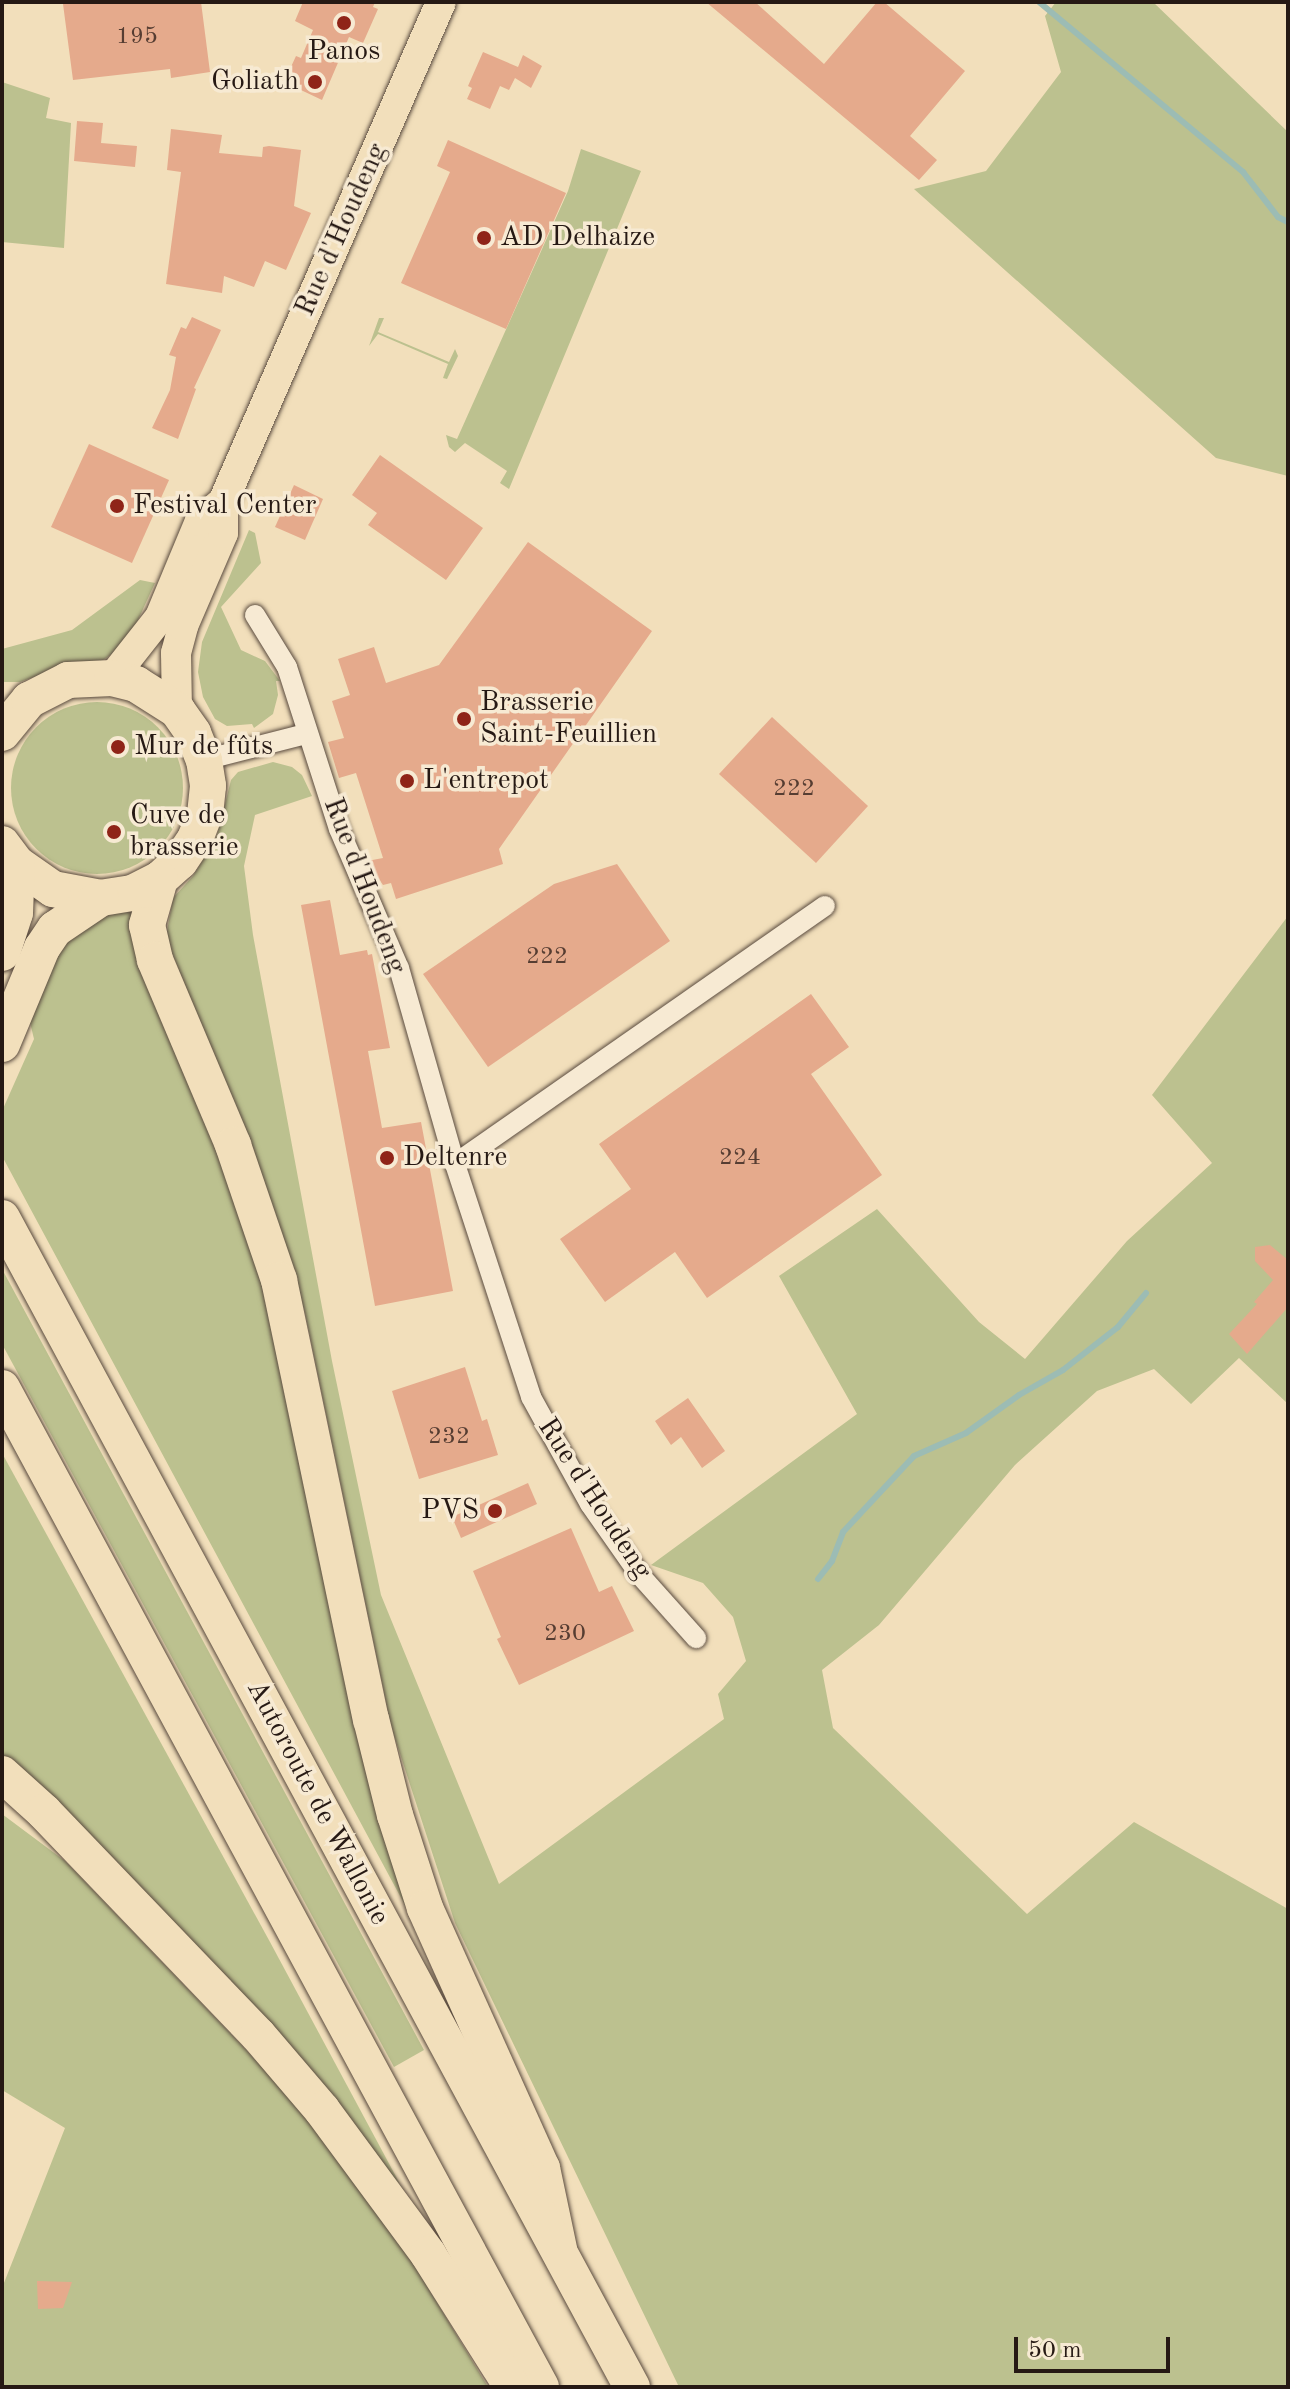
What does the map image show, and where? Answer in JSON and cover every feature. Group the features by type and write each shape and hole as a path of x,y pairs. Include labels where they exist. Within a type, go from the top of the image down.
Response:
{"highway":[{"path":"2,733 16,699 68,680 112,678 158,695 177,710 193,733 204,760 208,786 205,813 195,839 180,861 160,879 132,893 101,898 53,889 10,854"},
{"path":"2,953 15,913 10,854"},
{"path":"160,879 147,925 155,960 233,1145 279,1280 371,1719 395,1815 425,1908 542,2168 559,2249"},
{"path":"2,1044 42,948 55,929 101,898"},
{"name":"Autoroute de Wallonie","path":"2,1218 632,2387"},
{"path":"2,1388 541,2387"},
{"path":"2,1774 258,2035 322,2110 428,2254 512,2387"},
{"path":"2,1800 84,1856"}],"main road":[{"name":"Rue d'Houdeng","path":"177,710 176,653 183,626 223,533 223,502 441,2"},
{"name":"Rue d'Houdeng","path":"112,678 160,617 200,521 223,502"}],"street":[{"name":"Rue d'Houdeng","path":"255,615 287,667 306,734 347,851 399,968 455,1164 519,1365 545,1428 590,1504 639,1574 696,1638"},
{"path":"204,760 306,734"},
{"path":"455,1164 825,906"}],"green space":[{"path":"1056,2 1153,2 1288,132 1288,476 1216,458 914,189 986,171 1061,72 1045,16"},
{"path":"2,82 50,98 46,118 71,123 64,248 2,242"},
{"path":"581,149 641,171 509,489 500,483 507,471 465,443 455,452 449,447 446,435 457,439 568,191"},
{"path":"379,318 384,318 378,332 449,362 455,349 458,356 447,379 443,378 448,364 378,334 369,346"},
{"path":"249,530 255,533 261,563 221,607 241,650 265,661 280,681 276,681 278,695 273,714 254,728 252,724 227,726 215,719 203,697 198,672 202,642"},
{"path":"140,580 155,583 132,633 115,652 100,662 73,663 20,682 2,682 2,649 72,630"},
{"path":"97,702 130,709 158,727 176,755 183,788 176,821 158,849 130,867 97,874 64,867 36,849 18,821 11,788 18,755 36,727 64,709"},
{"path":"273,762 292,767 302,775 312,796 255,815 244,866 253,935 332,1361 381,1595 499,1884 724,1719 718,1694 746,1661 733,1617 703,1583 651,1565 857,1414 779,1276 877,1209 979,1322 1025,1359 1127,1241 1212,1163 1152,1095 1288,916 1288,1404 1239,1358 1191,1404 1154,1369 1097,1391 1015,1465 879,1625 822,1670 833,1728 1027,1914 1134,1822 1288,1909 1288,2387 679,2387 455,1923 391,1726 305,1313 277,1222 166,937 173,898 193,876 217,836 231,780 238,772"},
{"path":"137,909 271,1300 428,1948 2,1156 2,1111 34,1039 28,1014 54,952 97,918"},
{"path":"2,1269 424,2050 394,2067 2,1344"},
{"path":"2,1453 270,1942 400,2184 2,1762"},
{"path":"2,1814 65,1861 254,2058 338,2153 407,2253 488,2387 2,2387 2,2288 65,2128 2,2090"}],"building":[{"path":"201,2 210,72 171,78 170,69 73,80 63,4"},
{"path":"303,2 375,2 373,7 378,9 363,43 349,37 322,100 284,82 296,56 301,58 313,30 295,21"},
{"path":"706,2 755,2 824,64 877,2 884,2 965,71 910,136 937,160 919,180"},
{"path":"483,52 518,67 523,55 542,66 531,88 515,78 509,90 500,86 490,109 467,99 472,88 468,86"},
{"path":"77,121 103,123 101,143 137,146 135,167 74,161"},
{"path":"171,129 222,135 219,153 262,157 263,147 301,150 294,206 311,213 286,270 265,261 254,287 224,276 222,293 166,284 181,172 167,170"},
{"name":"AD Delhaize","path":"448,140 566,193 506,329 401,283 450,172 437,166"},
{"path":"192,317 221,330 194,388 178,439 152,428 170,390 176,357 169,355 181,327 186,329"},
{"name":"Festival Center","path":"89,444 169,480 132,563 51,527"},
{"path":"380,455 483,528 446,580 368,525 377,513 352,495"},
{"path":"294,485 323,499 305,540 275,527"},
{"name":"Brasserie Saint-Feuillien","path":"528,542 652,631 499,849 503,864 396,899 391,883 383,885 367,861 383,858 356,773 339,778 328,742 344,738 332,701 350,695 338,659 374,647 386,683 439,665"},
{"path":"772,717 868,806 816,863 719,774"},
{"path":"617,864 670,941 488,1067 423,974 554,884"},
{"name":"Deltenre","path":"330,900 340,955 367,950 368,955 372,954 390,1048 368,1051 382,1128 421,1122 453,1291 375,1306 301,905"},
{"path":"811,994 849,1047 811,1074 882,1175 707,1298 675,1252 605,1302 560,1239 631,1189 599,1144"},
{"path":"1270,1245 1288,1260 1288,1307 1247,1354 1229,1334 1257,1304 1254,1302 1273,1280 1255,1261 1255,1247"},
{"path":"465,1367 482,1421 487,1419 498,1455 419,1479 392,1391"},
{"path":"688,1398 725,1451 702,1468 681,1437 671,1445 655,1421"},
{"name":"PVS","path":"528,1483 537,1504 461,1538 452,1517"},
{"path":"571,1528 599,1592 612,1586 634,1631 519,1685 497,1639 501,1637 473,1571"},
{"path":"37,2281 72,2282 63,2308 38,2309"}],"waterway":[{"path":"1039,2 1243,172 1278,217 1288,222"},
{"path":"818,1579 832,1561 843,1532 914,1456 966,1433 1019,1395 1063,1370 1118,1327 1146,1293"}],"place":[{"name":"Panos","path":"344,23"},
{"name":"Goliath","path":"315,82"},
{"name":"AD Delhaize","path":"484,238"},
{"name":"Festival Center","path":"117,506"},
{"name":"Brasserie Saint-Feuillien","path":"464,719"},
{"name":"Mur de fûts","path":"118,747"},
{"name":"L'entrepot","path":"407,781"},
{"name":"Cuve de brasserie","path":"114,832"},
{"name":"Deltenre","path":"387,1158"},
{"name":"PVS","path":"495,1511"}]}
